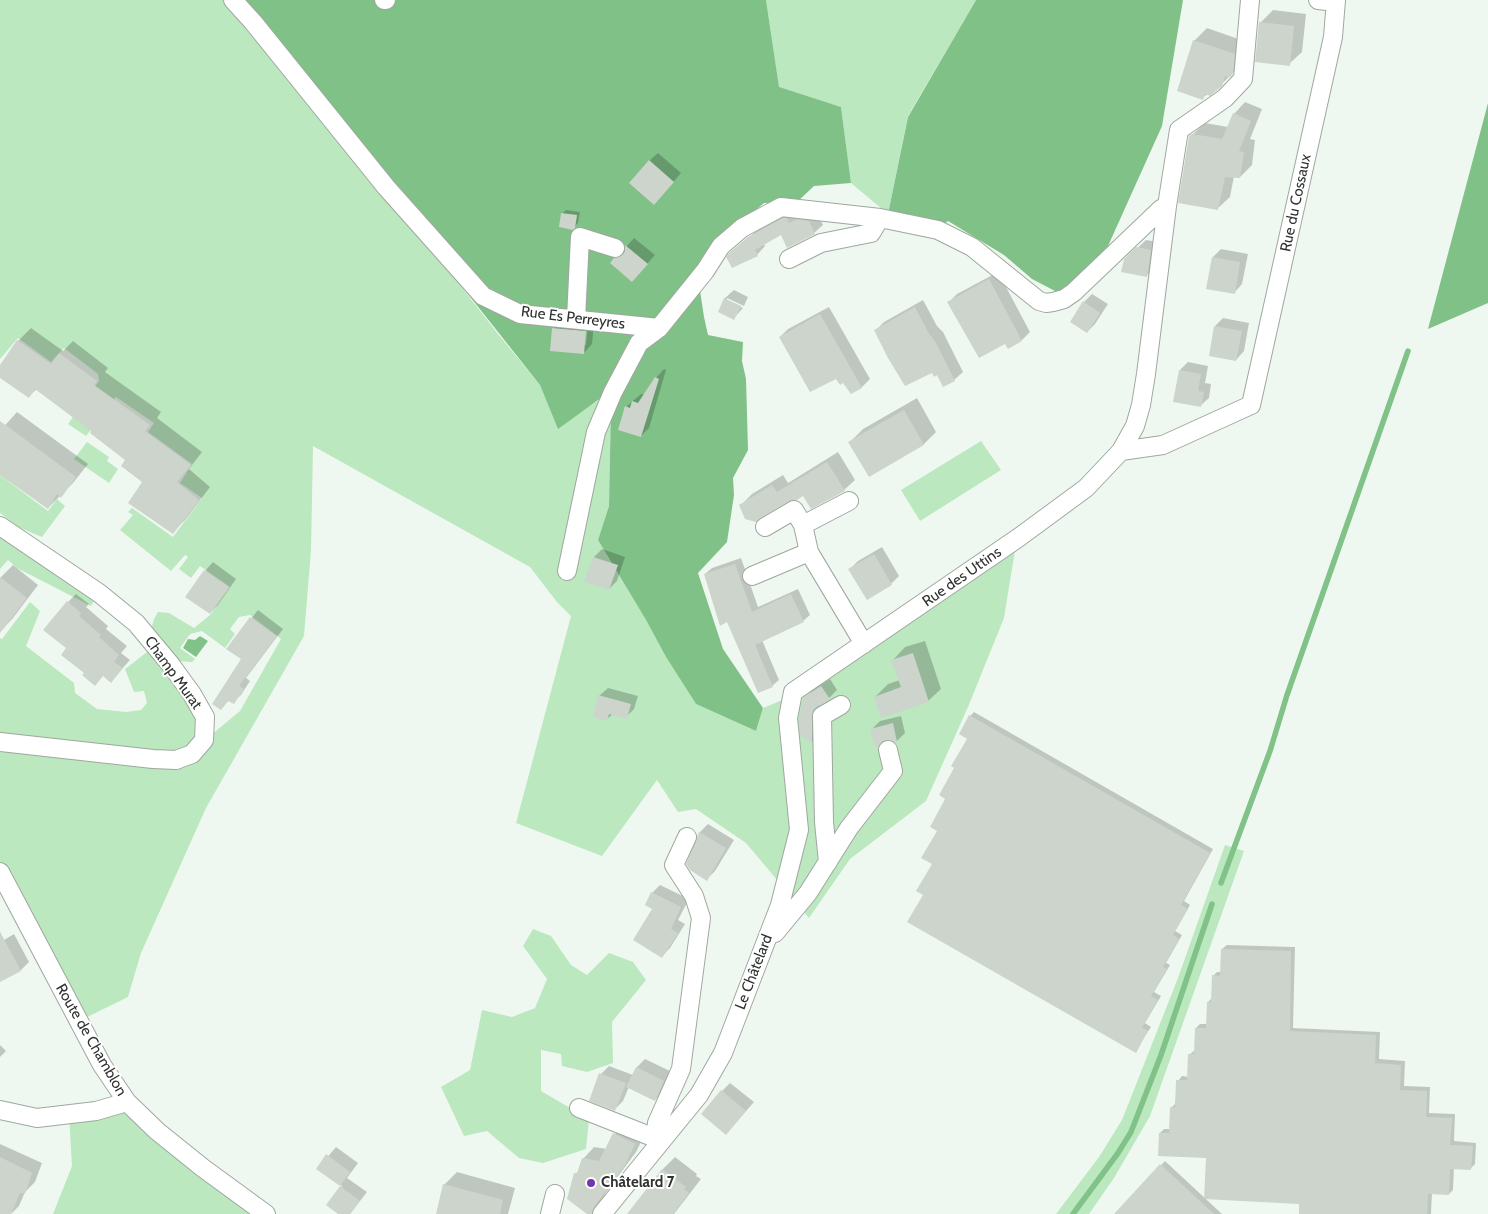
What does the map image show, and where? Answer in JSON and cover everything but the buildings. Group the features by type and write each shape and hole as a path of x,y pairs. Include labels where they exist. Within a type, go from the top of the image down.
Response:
{"street":[{"name":"Rue Es Perreyres","path":"233,0 253,22 386,187 483,296 520,314 659,328"},
{"path":"1121,450 1135,426 1141,405 1179,130 1202,112 1225,98 1244,79 1250,0"},
{"path":"1318,0 1336,1"},
{"name":"Rue du Cossaux","path":"1121,450 1164,445 1251,405 1332,37 1336,1"},
{"path":"567,571 596,432 613,392 639,343 659,328 705,271 721,246 742,228 781,207 880,218 938,230 966,243 1039,301 1046,303 1064,299 1074,292 1154,215 1167,206"},
{"path":"789,259 821,243 871,234 880,218"},
{"path":"576,320 580,237 615,248"},
{"name":"Rue des Uttins","path":"793,692 1018,538 1086,488 1121,450"},
{"path":"803,525 849,501"},
{"path":"765,527 794,510 803,525 809,552 864,644"},
{"name":"Champ Murat","path":"0,526 98,593 136,623 171,665 192,694 205,717 204,740 192,754 176,760 0,742"},
{"path":"752,576 809,552"},
{"name":"Le Châtelard","path":"602,1214 656,1142 699,1095 723,1053 780,905 799,830 788,718 793,692"},
{"path":"828,862 824,822 822,716 841,705"},
{"path":"765,945 808,893 849,828 892,771 888,750"},
{"path":"579,1108 656,1142 657,1123 681,1069 701,918 694,896 674,865 687,836"},
{"name":"Route de Chamblon","path":"0,872 102,1065 127,1102 157,1131 203,1168 266,1214"},
{"path":"0,1110 37,1118 96,1111 127,1102"},
{"path":"550,1214 555,1194"}],"shaded area":[{"path":"0,0 231,0 388,192 540,385 558,428 606,395 611,405 609,506 598,540 666,657 696,704 756,731 763,708 799,693 1016,544 1004,618 968,707 926,801 850,859 809,918 746,843 696,809 678,812 657,780 602,856 516,823 571,616 557,602 530,567 313,446 311,550 304,636 206,808 141,953 128,997 79,1021 0,872 0,638 2,639 30,602 40,611 26,646 74,683 75,693 97,709 126,712 141,710 147,703 144,691 134,692 125,669 155,646 192,694 205,740 240,711 281,639 250,615 239,617 230,629 235,634 225,648 202,631 190,634 180,648 195,659 192,662 177,661 156,636 152,626 158,612 169,613 194,628 210,615 230,587 200,566 191,578 179,569 188,557 185,555 171,571 120,530 133,515 128,512 132,508 173,537 202,498 180,483 192,464 148,432 154,423 116,397 86,436 68,424 99,381 98,374 64,348 51,362 18,338 0,359"},
{"path":"235,0 766,0 779,87 841,107 851,183 814,186 797,202 764,203 730,232 697,271 708,335 743,342 742,361 746,379 748,450 733,478 734,495 727,542 698,573 723,649 763,708 756,731 696,704 666,657 598,540 609,506 611,405 605,395 558,429 540,385"},
{"path":"766,0 976,0 908,116 888,214 851,183 841,107 779,88"},
{"path":"976,0 1183,0 1162,126 1108,246 1070,286 1057,292 1032,279 1004,255 948,221 939,228 888,214 908,117"},
{"path":"1488,103 1488,303 1428,329"},
{"path":"981,441 1001,470 920,521 901,490"},
{"path":"87,442 109,457 107,461 118,469 109,483 74,459"},
{"path":"0,475 48,511 57,499 65,506 42,537 18,527 0,513"},
{"path":"0,527 99,593 91,606 17,568 8,560 0,569"},
{"path":"200,636 208,641 196,657 183,648 188,639 195,640"},
{"path":"1225,845 1244,851 1150,1116 1114,1178 1089,1214 1056,1214 1099,1157 1122,1120 1178,978"},
{"path":"533,929 551,936 571,965 587,975 609,953 633,962 646,980 612,1022 613,1063 587,1072 562,1066 561,1054 541,1050 541,1091 589,1119 586,1149 543,1163 519,1158 487,1131 464,1136 441,1087 470,1070 482,1010 512,1017 535,1008 547,979 523,946"},
{"path":"127,1102 266,1214 53,1214 72,1166 69,1115"}],"waterway":[{"path":"1221,883 1270,751 1287,695 1408,351"},
{"path":"1073,1214 1118,1153 1131,1132 1161,1055 1212,904"}],"place":[{"name":"Châtelard 7","path":"591,1183"}]}
